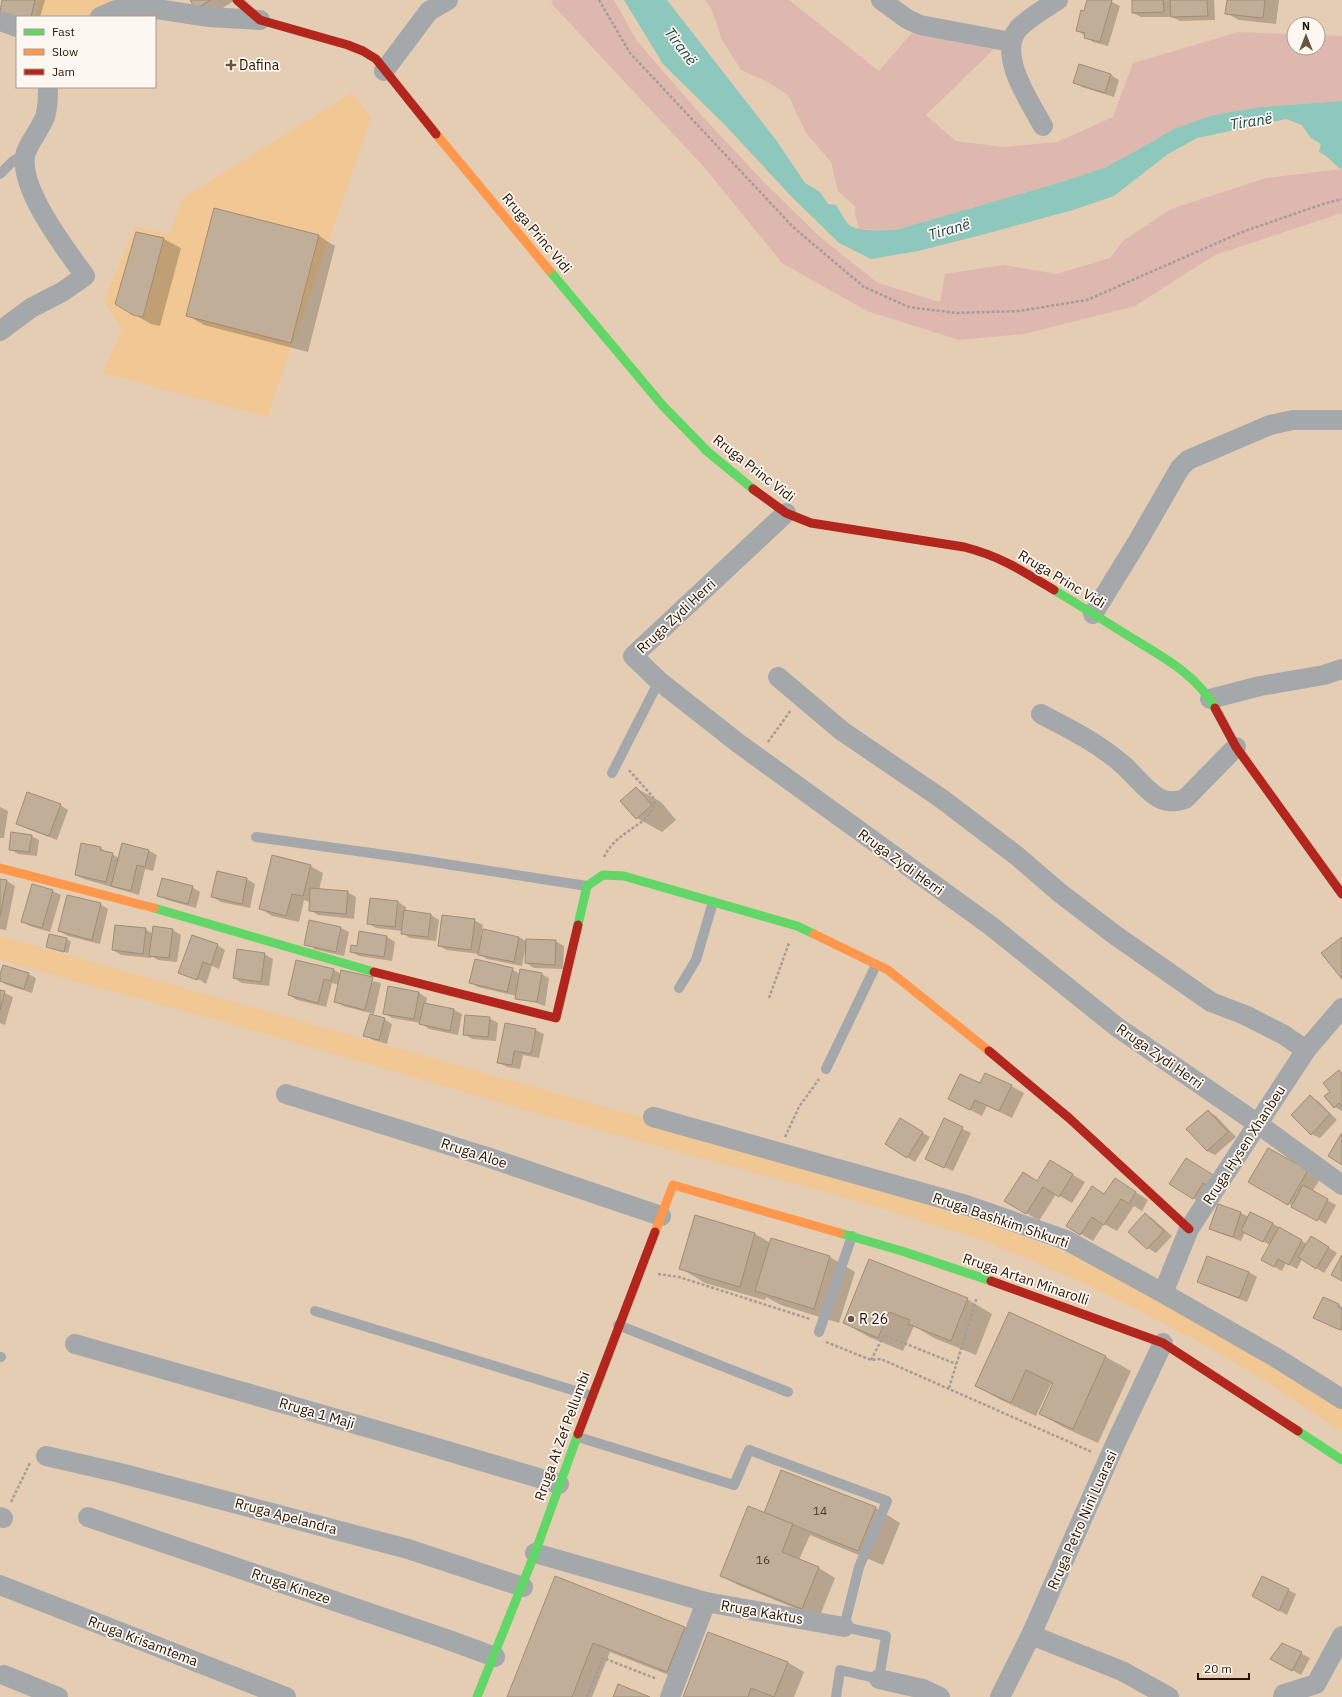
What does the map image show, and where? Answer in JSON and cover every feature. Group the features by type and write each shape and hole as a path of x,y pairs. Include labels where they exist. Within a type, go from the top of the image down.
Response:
{"street":[{"name":"Rruga Princ Vidi","path":"237,0 260,20 348,45 376,59 384,71 663,406 708,452 739,478 786,513 811,523 964,547 987,553 1014,565 1176,665 1194,680 1210,699 1236,747 1342,894"},
{"path":"384,71 429,11 448,0"},
{"path":"881,0 907,19 920,25 1011,42"},
{"path":"1043,126 1018,80 1011,54 1011,42 1018,29 1058,0"},
{"path":"102,16 116,10 132,7 210,17 260,20"},
{"path":"0,21 16,27"},
{"path":"0,331 31,308 62,292 85,276 43,215 30,188 25,170 26,154 45,117 48,88"},
{"path":"1093,614 1142,535 1180,468 1188,460 1270,425 1293,420 1342,420"},
{"name":"Rruga Zydi Herri","path":"786,513 633,656 659,681 756,757 991,926 1117,1027 1258,1124 1342,1185"},
{"path":"1210,699 1260,686 1324,675 1342,669"},
{"path":"778,677 842,731 942,799 1017,856 1060,893 1115,935 1211,1002 1245,1015 1284,1034 1306,1050"},
{"path":"1041,714 1079,733 1121,764 1158,797 1166,801 1177,802 1185,799 1236,747"},
{"path":"0,868 114,897 378,973 556,1018 587,886 603,875 624,876 797,926 888,970 985,1047 1069,1118 1189,1229"},
{"name":"Rruga Hysen Xhanbeu","path":"1163,1292 1189,1229 1306,1050 1342,1008"},
{"name":"Rruga Aloe","path":"286,1094 487,1157 661,1216"},
{"name":"Rruga Bashkim Shkurti","path":"653,1117 966,1205 1066,1240 1163,1292 1275,1356 1342,1399"},
{"name":"Rruga At Zef Pellumbi","path":"477,1697 495,1657 522,1587 618,1325 673,1185"},
{"name":"Rruga Artan Minarolli","path":"673,1185 852,1236 983,1278 1163,1343 1342,1460"},
{"name":"Rruga Petro Nini Luarasi","path":"1000,1697 1031,1635 1108,1460 1163,1343"},
{"name":"Rruga 1 Maji","path":"75,1344 559,1484"},
{"name":"Rruga Apelandra","path":"46,1456 120,1473 408,1549 522,1587"},
{"name":"Rruga Kineze","path":"88,1517 495,1657"},
{"name":"Rruga Kaktus","path":"535,1553 706,1602 844,1627"},
{"name":"Rruga Krisamtema","path":"0,1585 286,1697"},
{"path":"672,1691 706,1602"},
{"path":"1031,1635 1122,1671 1170,1697"},
{"path":"1283,1697 1284,1694 1316,1684 1342,1636"},
{"path":"4,1675 58,1697"},
{"path":"879,1679 923,1689 940,1697"}],"lane":[{"path":"0,174 12,160 26,154"},
{"path":"612,773 659,681"},
{"path":"256,837 407,858 587,886"},
{"path":"679,988 696,960 713,902"},
{"path":"826,1069 876,965"},
{"path":"821,1327 852,1236"},
{"path":"315,1311 592,1396"},
{"path":"618,1325 788,1392"},
{"path":"578,1437 734,1485 749,1450 887,1501 859,1567 844,1627"},
{"name":"Rruga Kaktus","path":"844,1627 886,1636 879,1679"},
{"path":"836,1697 840,1670 879,1679"}],"path":[{"path":"599,0 630,53 793,226 864,287 909,307 956,313 1011,311 1087,300 1242,232 1323,204 1342,199"},
{"path":"756,757 801,697"},
{"path":"603,875 602,860 609,846 647,817 655,805 653,797 636,779"},
{"path":"769,998 797,926"},
{"path":"778,1153 799,1107 826,1069"},
{"path":"640,1270 679,1277 821,1327 817,1338 871,1360 881,1359 1108,1460"},
{"path":"949,1388 983,1278"},
{"path":"871,1360 884,1335 956,1364"},
{"path":"1,1518 35,1453 46,1456"},
{"path":"587,1697 603,1658 672,1691"}],"shaded area":[{"path":"40,0 119,0 88,16 36,16"},
{"path":"553,0 614,0 637,41 702,116 765,183 820,237 878,283 940,302 945,274 1004,265 1056,274 1110,258 1123,241 1171,209 1266,178 1342,169 1342,213 1215,255 1135,306 1024,334 959,340 867,311 782,263 704,167 551,3"},
{"path":"705,0 789,0 879,71 915,29 997,46 926,115 956,141 1003,147 1057,142 1113,117 1133,63 1239,32 1286,34 1286,56 1326,56 1326,35 1342,36 1342,101 1261,107 1213,115 1104,168 1058,183 899,229 859,229 855,215 855,206 838,191 831,162 806,133 788,95 768,82 741,70 722,40 712,10"},
{"path":"352,93 371,118 267,417 103,373 122,330 104,301 135,227 170,234 182,199"},
{"path":"0,936 643,1118 983,1220 1086,1261 1160,1296 1342,1406 1342,1432 1267,1382 1211,1348 1079,1281 970,1236 865,1203 526,1110 235,1025 0,960"}],"water":[{"name":"Tiranë","path":"624,0 667,0 776,140 805,183 820,192 828,204 836,205 848,224 858,229 899,229 1058,183 1104,168 1174,129 1213,115 1261,107 1342,101 1342,169 1319,152 1321,144 1310,137 1302,125 1286,119 1197,138 1168,154 1114,196 1073,210 918,251 871,259 839,243 790,195 724,124 663,64"}],"building":[{"path":"2,0 35,0 31,16 16,16 0,12"},
{"path":"190,0 211,0 195,9"},
{"path":"1087,0 1112,0 1100,42 1084,38 1085,33 1076,31 1081,10 1084,11"},
{"path":"1132,0 1163,0 1164,12 1132,13"},
{"path":"1170,0 1207,0 1208,16 1171,17"},
{"path":"1227,0 1265,0 1263,18 1225,14"},
{"path":"1079,64 1111,74 1105,93 1073,83"},
{"path":"214,208 319,235 291,343 186,316"},
{"path":"136,232 164,238 143,317 133,315 115,304"},
{"path":"636,787 652,805 636,819 620,801"},
{"path":"27,792 61,804 49,836 16,824"},
{"path":"11,832 32,835 29,852 9,850"},
{"path":"81,843 101,847 100,850 113,853 106,882 75,875"},
{"path":"122,843 149,850 145,867 137,865 131,891 111,886"},
{"path":"272,855 311,865 303,896 292,894 286,916 259,909"},
{"path":"217,871 247,878 242,904 211,897"},
{"path":"162,878 193,886 188,904 157,896"},
{"path":"0,879 7,880 0,916"},
{"path":"32,884 53,890 42,928 21,922"},
{"path":"310,888 348,891 346,914 309,911"},
{"path":"67,895 101,903 92,940 58,931"},
{"path":"370,898 398,901 395,927 367,924"},
{"path":"404,910 431,914 428,937 401,934"},
{"path":"442,915 475,919 471,950 438,946"},
{"path":"309,920 341,927 336,952 304,945"},
{"path":"115,925 146,928 143,954 112,950"},
{"path":"153,926 173,929 169,958 149,956"},
{"path":"483,929 519,937 514,962 478,955"},
{"path":"359,931 387,936 384,957 350,952 351,945 357,946"},
{"path":"49,934 67,938 64,952 46,947"},
{"path":"192,935 218,944 211,965 203,962 197,980 178,973"},
{"path":"1342,937 1342,979 1321,953"},
{"path":"526,939 556,940 555,965 525,963"},
{"path":"237,949 265,953 261,982 233,978"},
{"path":"475,959 513,968 507,992 469,983"},
{"path":"296,960 334,969 331,981 324,979 318,1003 288,995"},
{"path":"3,965 29,973 24,989 0,981"},
{"path":"520,969 542,973 537,1002 515,999"},
{"path":"341,970 373,977 365,1010 334,1002"},
{"path":"388,986 419,992 414,1019 383,1014"},
{"path":"0,990 5,991 0,1010"},
{"path":"424,1003 454,1009 450,1031 419,1024"},
{"path":"370,1014 385,1018 379,1040 363,1036"},
{"path":"465,1015 490,1017 488,1037 463,1035"},
{"path":"505,1023 536,1029 531,1054 514,1051 512,1065 497,1063"},
{"path":"1339,1070 1342,1074 1342,1107 1339,1103 1334,1108 1324,1096 1330,1092 1323,1083"},
{"path":"985,1073 1012,1085 999,1111 975,1100 970,1110 948,1099 960,1074 980,1083"},
{"path":"1310,1095 1330,1114 1311,1135 1291,1115"},
{"path":"1208,1110 1228,1132 1207,1151 1186,1129"},
{"path":"900,1118 923,1132 907,1158 885,1144"},
{"path":"944,1118 963,1127 944,1168 925,1159"},
{"path":"1342,1134 1342,1165 1328,1156"},
{"path":"1268,1148 1308,1170 1288,1205 1248,1182"},
{"path":"1186,1158 1218,1178 1211,1188 1203,1183 1193,1199 1169,1184"},
{"path":"1050,1160 1073,1174 1059,1197 1043,1187 1026,1214 1004,1201 1023,1172 1037,1181"},
{"path":"1115,1178 1136,1192 1129,1204 1121,1199 1104,1225 1092,1217 1080,1235 1066,1226 1092,1186 1104,1194"},
{"path":"1303,1185 1328,1199 1317,1221 1291,1207"},
{"path":"1218,1204 1241,1212 1233,1237 1209,1229"},
{"path":"1250,1212 1273,1223 1263,1242 1241,1231"},
{"path":"1145,1213 1164,1231 1147,1249 1128,1232"},
{"path":"695,1215 755,1233 740,1287 679,1269"},
{"path":"1279,1227 1302,1240 1289,1265 1278,1259 1274,1267 1261,1260"},
{"path":"1311,1236 1329,1247 1316,1269 1298,1257"},
{"path":"771,1238 830,1256 814,1309 755,1291"},
{"path":"1342,1255 1342,1281 1331,1275"},
{"path":"1207,1256 1249,1272 1239,1298 1197,1282"},
{"path":"869,1259 968,1298 951,1341 908,1324 910,1320 889,1312 878,1338 843,1323"},
{"path":"1323,1297 1339,1304 1338,1307 1342,1309 1342,1325 1340,1330 1313,1318"},
{"path":"1009,1312 1106,1356 1073,1429 1039,1414 1053,1383 1026,1370 1011,1403 975,1386"},
{"path":"781,1470 876,1507 858,1551 764,1513"},
{"path":"748,1506 793,1524 782,1552 819,1567 802,1609 720,1576"},
{"path":"555,1576 685,1627 667,1672 593,1643 572,1697 507,1697"},
{"path":"1262,1576 1289,1589 1279,1611 1252,1596"},
{"path":"708,1632 788,1662 774,1697 751,1688 748,1697 683,1697"},
{"path":"1282,1643 1302,1652 1292,1671 1270,1659"},
{"path":"618,1684 650,1697 613,1697"}],"traffic: fast":[{"path":"549,270 663,406 708,452 753,489"},
{"path":"1054,590 1176,666 1198,685 1215,708"},
{"path":"578,925 587,886 603,875 624,876 797,926 814,934"},
{"path":"154,908 374,972"},
{"path":"840,1233 905,1252 991,1281"},
{"path":"1298,1431 1342,1460"},
{"path":"477,1697 535,1553 578,1434"}],"traffic: slow":[{"path":"436,134 549,270"},
{"path":"0,868 154,908"},
{"path":"814,934 888,970 989,1051"},
{"path":"655,1232 673,1185 840,1233"}],"traffic: jam":[{"path":"237,0 260,20 348,45 363,51 376,59 436,134"},
{"path":"753,489 786,513 811,523 964,547 989,555 1021,570 1054,590"},
{"path":"1215,708 1236,747 1342,894"},
{"path":"374,972 556,1018 578,925"},
{"path":"989,1051 1069,1118 1189,1229"},
{"path":"578,1434 655,1232"},
{"path":"991,1281 1163,1343 1298,1431"}],"place":[{"name":"Dafina","path":"231,65"},
{"name":"R 26","path":"851,1319"}]}
